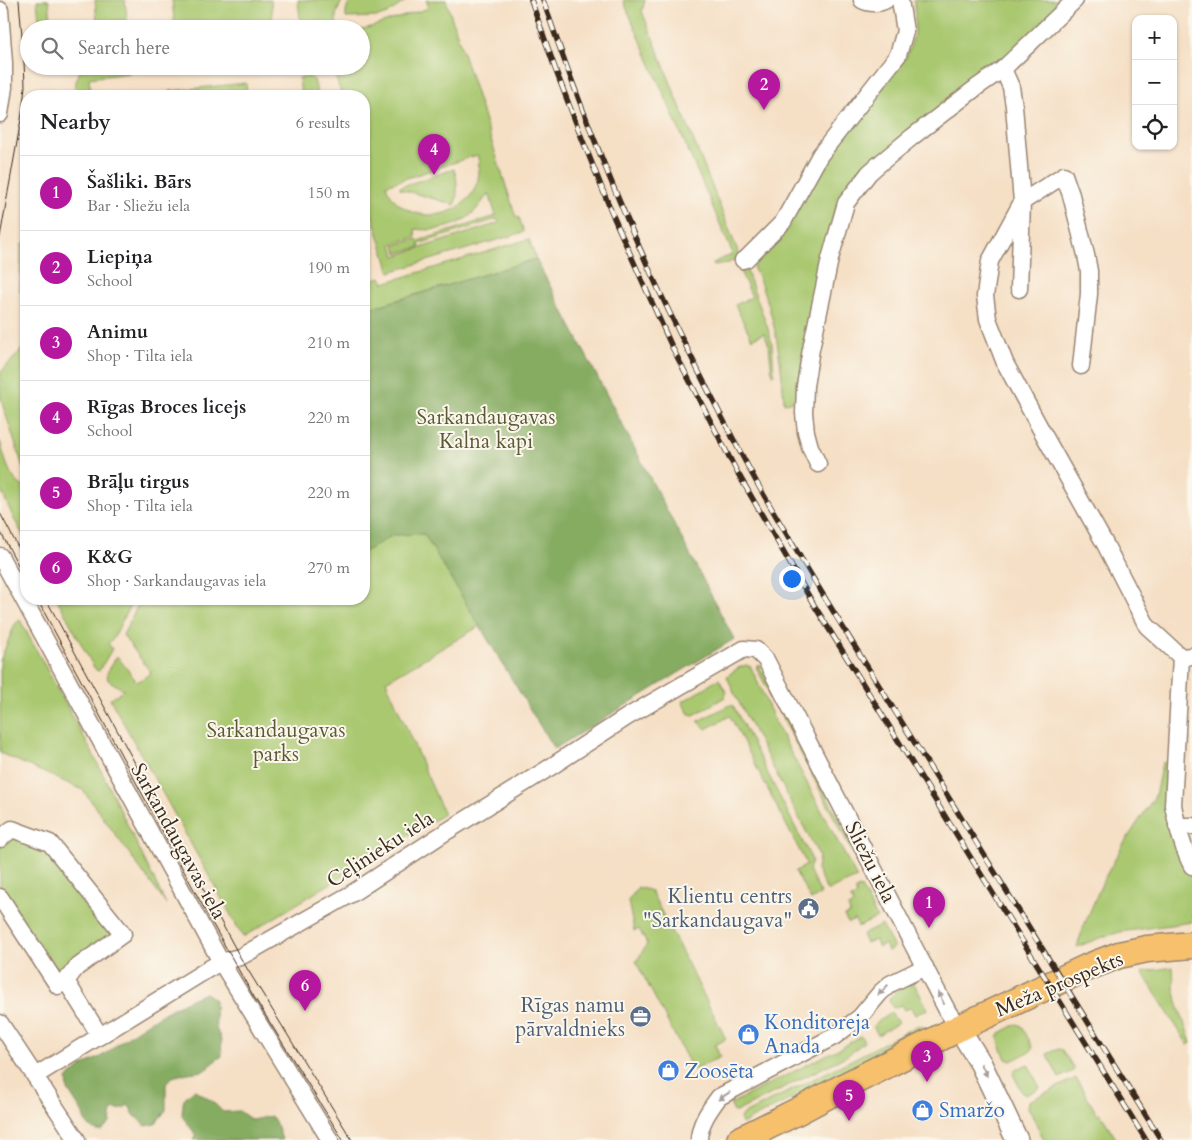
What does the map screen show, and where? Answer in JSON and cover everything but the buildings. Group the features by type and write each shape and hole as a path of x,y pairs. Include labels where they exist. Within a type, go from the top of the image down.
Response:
{"main road":[{"name":"Meža prospekts","path":"740,1140 959,1028 1088,967 1119,955 1192,945"}],"street":[{"path":"862,0 868,4 884,2 886,0"},
{"path":"743,260 783,222 820,155 898,55 905,31 900,0"},
{"path":"818,464 810,447 806,432 804,413 805,386 830,259 846,203 869,173 912,136 1003,69 1075,0"},
{"path":"0,10 4,87 0,114"},
{"path":"1003,69 1011,87 1014,106 1022,202 1019,289"},
{"path":"1081,366 1089,294 1089,272 1071,195 1064,175 1022,202 990,262 985,296 988,319 1005,363 1101,536 1147,626 1187,656 1173,805 1184,826 1187,856 1192,866"},
{"name":"Sarkandaugavas iela","path":"0,556 20,593"},
{"name":"Sarkandaugavas iela","path":"27,605 221,962 330,1140"},
{"name":"Ceļinieku iela","path":"35,1076 203,972 221,962 240,957 351,894 627,717 744,649"},
{"name":"Sliežu iela","path":"744,649 756,650 766,660 948,1012 981,1064 1017,1140"},
{"path":"0,839 12,829 50,843 123,934 76,968 66,981 58,986 0,897"},
{"path":"699,1140 699,1134 708,1111 719,1097 835,1036 860,1017 890,984 925,966"},
{"path":"66,981 100,1036"},
{"path":"0,1023 77,1140"}],"green space":[{"path":"37,0 49,0 51,19 58,20 39,20"},
{"path":"95,0 125,0 127,20 97,20"},
{"path":"172,0 271,0 273,20 174,20"},
{"path":"298,0 342,0 336,20 300,20"},
{"path":"350,0 407,0 387,14 378,17 346,18 346,11"},
{"path":"426,0 446,0 516,217 519,217 524,232 390,272 370,208 370,90 340,90 335,75 370,75 370,27 429,8","holes":["477,155 479,162 475,187 467,200 454,209 439,214 423,215 408,210 395,200 386,185","489,193 496,216 418,241 417,239 395,245 397,253 420,247 419,244 497,219 499,223 395,256 392,244 416,237 415,229 431,230 454,225 474,212"]},
{"path":"623,0 645,0 642,11 739,254 738,258 728,263 714,265 713,263 733,254"},
{"path":"914,0 1064,0 1013,50 896,143 841,197 828,233 813,298 799,394 793,401 784,403 781,366 775,331 769,307 753,267 770,249 823,164 906,57 912,42 914,29"},
{"path":"78,75 113,75 89,78 90,90 75,90"},
{"path":"311,77 314,80 316,90 300,90 299,78"},
{"path":"246,83 247,90 180,90"},
{"path":"454,169 457,187 455,205 400,189 400,187"},
{"path":"529,239 536,259 370,308 370,280 381,277 384,283"},
{"name":"Sarkandaugavas Kalna kapi","path":"536,259 734,639 554,749 424,534 393,535 370,548 370,308"},
{"path":"746,269 772,343 774,374 772,375 769,345 764,333 752,339 735,305 752,297 740,271"},
{"path":"20,351 20,458 1,400 0,373"},
{"path":"0,441 11,474 20,484 20,530 0,488"},
{"name":"Sarkandaugavas parks","path":"424,534 480,626 386,681 444,814 243,937 110,699 124,690 108,680 107,673 117,656 137,682 151,673 123,635 138,605 370,605 370,548 393,535"},
{"path":"60,605 130,605 113,639 108,643 112,649 99,671 93,666"},
{"path":"20,620 93,754 166,904 83,790 0,753 0,661 15,624"},
{"path":"746,665 751,667 777,726 857,878 827,891 817,870 819,856 734,693 727,676"},
{"path":"759,665 905,947 902,948 756,667"},
{"path":"719,679 726,692 725,697 694,715 689,714 682,702"},
{"path":"733,705 812,860 809,870 821,894 811,900 795,871 807,865 730,716 706,729 698,721"},
{"path":"1171,762 1180,854 1192,878 1192,922 1120,932 1077,947 1103,881 1123,845 1155,796 1162,763"},
{"path":"13,834 47,845 118,933 59,975 0,887 0,846"},
{"path":"638,887 651,891 726,1039 715,1045 720,1057 693,1070 636,962 647,944 639,929 634,931 628,901"},
{"path":"861,887 877,918 858,927 855,920 848,923 844,916 850,913 848,907 853,904 851,898 857,895 855,890"},
{"path":"882,925 894,948 888,951 885,944 879,947 875,940 866,943 862,935"},
{"path":"1173,967 1177,1001 1191,1043 1188,1045 1142,972"},
{"path":"913,982 928,1009 915,1015 911,1008 904,1010 901,1005 893,1008 889,1000 897,990"},
{"path":"206,993 215,1000 216,1028 221,1040 222,1056 203,1071 172,1077 166,1084 166,1110 155,1124 146,1126 134,1115 127,1105 122,1109 112,1110 110,1123 102,1131 92,1129 85,1121 82,1112 68,1090 67,1080 71,1075 107,1053 162,1014"},
{"path":"891,1012 898,1023 878,1035 873,1026"},
{"path":"1017,1024 1022,1026 1033,1048 1031,1051 1011,1061 1006,1059 998,1039 1000,1033"},
{"path":"918,1025 923,1026 925,1031 742,1124 740,1118 742,1115"},
{"path":"861,1036 864,1042 848,1055 734,1112 730,1104"},
{"path":"1058,1049 1062,1050 1074,1068 1073,1071 1059,1078 1047,1054"},
{"path":"1028,1064 1040,1088 1026,1095 1022,1093 1013,1074 1015,1070"},
{"path":"1076,1078 1097,1114 1100,1113 1117,1140 1044,1140 1028,1107 1029,1101"},
{"path":"195,1090 213,1102 223,1112 239,1111 252,1120 271,1116 278,1127 282,1140 193,1140 196,1135 182,1116 184,1100"}],"tram line":[{"path":"19,0 21,20"},
{"path":"25,75 25,90"},
{"path":"0,237 20,125"},
{"path":"0,513 20,551"},
{"path":"0,531 20,569"},
{"path":"40,605 212,923 254,997 343,1140"},
{"path":"49,605 240,957 352,1140"}],"railway":[{"path":"531,0 556,71 614,218 672,347 736,470 814,605 1146,1140"},
{"path":"543,0 573,85 623,210 688,351 747,465 844,629 1161,1140"}],"place":[{"name":"Liepiņa","path":"764,110"},
{"name":"Rīgas Broces licejs","path":"434,175"},
{"name":"Klientu centrs \"Sarkandaugava\"","path":"808,908"},
{"name":"Šašliki. Bārs","path":"929,928"},
{"name":"K&G","path":"305,1011"},
{"name":"Rīgas namu pārvaldnieks","path":"641,1017"},
{"name":"Konditoreja Anada","path":"748,1034"},
{"name":"Zoosēta","path":"668,1071"},
{"name":"Animu","path":"927,1082"},
{"name":"Smaržo","path":"923,1110"},
{"name":"Brāļu tirgus","path":"849,1121"}]}
